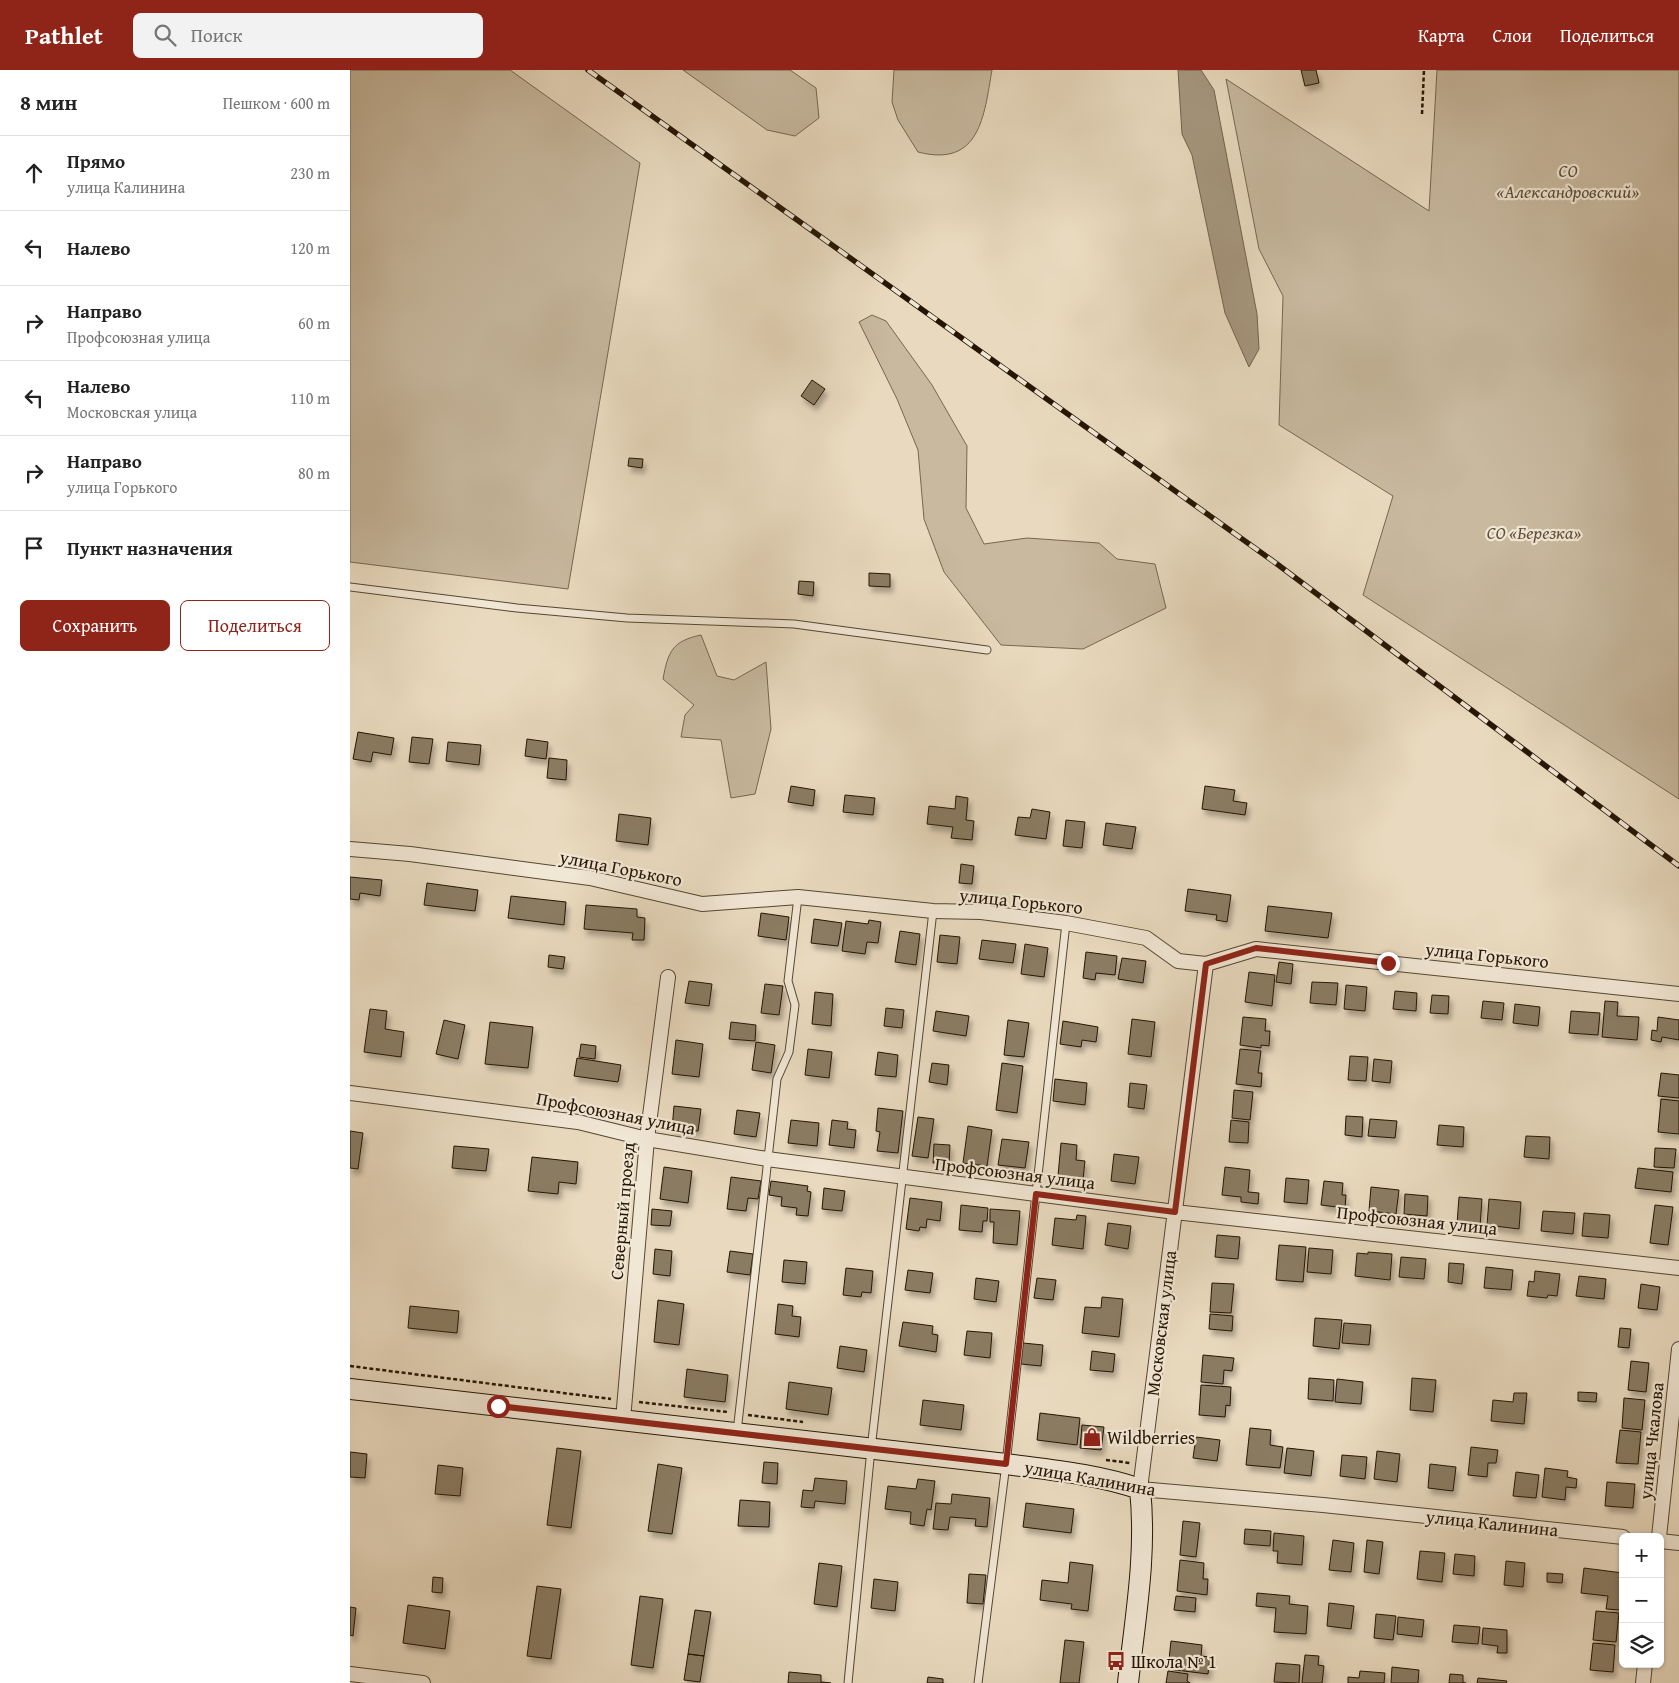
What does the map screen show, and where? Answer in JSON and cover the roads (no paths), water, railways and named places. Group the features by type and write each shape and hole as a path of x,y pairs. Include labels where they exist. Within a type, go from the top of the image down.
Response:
{"main road":[{"name":"улица Калинина","path":"350,1389 1006,1464 1084,1474 1114,1480 1140,1489"},
{"name":"Московская улица","path":"1128,1683 1142,1561 1143,1521 1140,1489"}],"street":[{"name":"улица Горького","path":"350,849 410,854 590,878 702,904 798,897 933,911 981,912 1066,923 1146,938 1178,961 1206,964 1256,948 1679,994"},
{"name":"Московская улица","path":"1140,1489 1206,964"},
{"name":"Северный проезд","path":"623,1420 647,1139 668,976"},
{"name":"Профсоюзная улица","path":"350,1093 578,1122 647,1139 767,1159 902,1177 1175,1212 1679,1268"},
{"name":"улица Чкалова","path":"1659,1533 1679,1349"},
{"name":"улица Калинина","path":"1140,1489 1324,1505 1619,1537"},
{"path":"1664,1541 1679,1543"},
{"path":"1642,1683 1644,1668"},
{"path":"350,1674 424,1683"}],"lane":[{"path":"350,587 516,608 628,618 794,624 987,650"},
{"path":"737,1433 777,1079 789,1052 795,1005 788,981 798,897"},
{"path":"848,1683 871,1449 933,911"},
{"path":"978,1683 1006,1464 1066,923"}],"railway":[{"path":"588,70 1277,564 1679,866"}],"place":[{"name":"Wildberries","path":"1092,1437"},
{"name":"Школа № 1","path":"1116,1661"}],"park label":[{"name":"СО «Александровский»","path":"1568,180"},
{"name":"СО «Березка»","path":"1534,532"}]}
